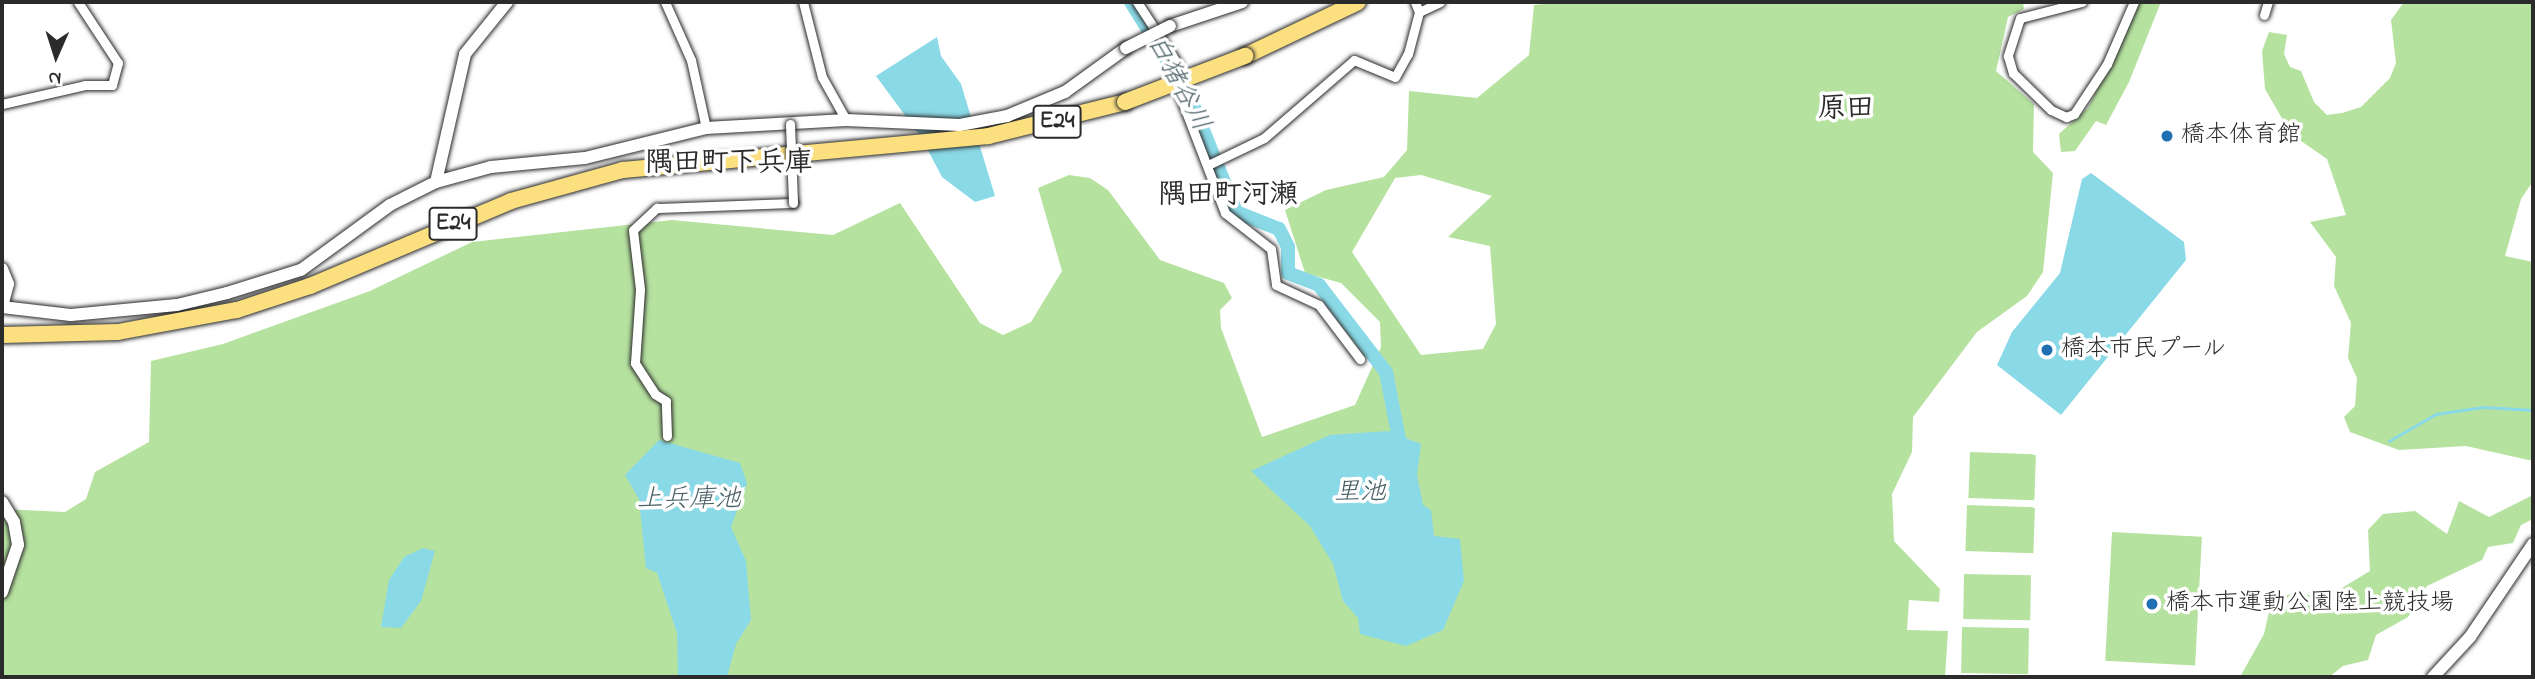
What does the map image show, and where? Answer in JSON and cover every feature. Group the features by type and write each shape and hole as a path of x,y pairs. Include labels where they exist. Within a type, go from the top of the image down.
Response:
{"highway":[{"name":"E24","path":"2,335 118,332 237,310 310,286 511,201 623,170 702,159 914,145 988,136 1125,102 1245,56 1358,2"}],"street":[{"path":"2,104 85,85 112,85 118,63 78,2"},
{"path":"436,182 465,54 507,2"},
{"path":"666,2 691,60 706,128"},
{"path":"803,2 822,77 846,120"},
{"path":"2,269 8,284 2,306 71,315 166,306 228,293 321,260 390,205 436,182 491,167 585,158 706,128 846,120 940,125 993,119 1065,92 1126,48 1170,26 1242,2"},
{"path":"1208,165 1264,138 1354,60 1395,77 1409,54 1419,12 1415,2"},
{"path":"1419,12 1440,2"},
{"path":"2082,2 2020,18 2008,56 2013,73 2066,117 2074,114 2107,64 2134,2"},
{"path":"2264,15 2268,2"},
{"path":"1141,3 1177,72 1225,213 1271,249 1276,285 1319,305 1360,359"},
{"path":"667,436 666,401 655,394 635,363 640,289 633,230 657,208 793,203 790,124"},
{"path":"2,502 14,522 18,545 2,592"},
{"path":"2433,677 2470,637 2531,551"}],"green space":[{"path":"1565,2 2023,2 2024,9 2008,17 1996,71 2034,104 2033,152 2053,173 2043,272 2027,296 1977,332 1913,417 1912,452 1892,494 1894,541 1940,589 1939,602 1909,600 1907,630 1948,631 1945,677 2,677 2,509 65,512 86,499 95,472 149,442 151,361 223,344 370,291 472,242 672,220 833,235 900,203 980,323 1003,335 1031,322 1062,271 1038,188 1069,175 1090,178 1108,190 1160,260 1224,283 1232,298 1220,310 1221,328 1262,437 1355,405 1381,347 1380,322 1341,283 1305,273 1285,210 1326,190 1384,177 1407,150 1409,91 1477,98 1529,55 1534,5","holes":["1421,175 1492,196 1448,237 1490,246 1496,324 1483,349 1421,355 1352,252 1395,178"]},
{"path":"2139,2 2161,2 2129,82 2106,125 2096,121 2075,151 2061,152 2059,134 2088,108"},
{"path":"2404,2 2533,2 2533,181 2521,199 2505,256 2533,262 2533,461 2466,446 2399,450 2350,432 2344,417 2355,406 2357,378 2348,358 2351,323 2334,286 2336,257 2310,222 2346,215 2327,159 2291,134 2265,89 2262,51 2269,32 2287,35 2284,54 2290,67 2301,71 2314,102 2327,115 2361,107 2390,78 2396,63 2391,20"},
{"path":"1970,452 2036,454 2034,500 1968,498"},
{"path":"2533,495 2533,519 2521,525 2513,543 2488,547 2482,560 2427,586 2408,617 2376,635 2368,660 2343,666 2329,677 2240,677 2264,634 2269,612 2281,598 2292,593 2327,597 2370,571 2368,530 2383,514 2415,511 2447,534 2459,501 2489,517"},
{"path":"1967,505 2035,507 2033,553 1965,551"},
{"path":"2112,532 2202,537 2195,666 2105,661"},
{"path":"1964,574 2031,575 2030,620 1963,619"},
{"path":"1962,627 2029,628 2028,674 1961,673"}],"water":[{"path":"937,37 941,56 961,84 995,196 975,202 942,177 921,137 876,76"},
{"path":"2091,173 2184,242 2186,260 2061,415 1997,365 2012,332 2060,273 2082,179"},
{"name":"里池","path":"1388,431 1421,444 1417,475 1423,505 1431,510 1434,536 1460,539 1464,581 1443,630 1406,646 1360,634 1358,618 1343,601 1333,564 1310,526 1251,471 1330,435"},
{"name":"上兵庫池","path":"659,440 740,463 747,483 731,527 746,561 751,620 736,644 727,677 678,677 677,633 657,573 646,568 639,499 625,475"},
{"path":"423,548 435,551 421,601 401,628 381,627 389,580 404,557"}],"waterway":[{"name":"白猪谷川","path":"1131,2 1189,95 1236,212 1279,229 1288,247 1288,273 1319,285 1386,372 1402,454"},
{"path":"2389,441 2436,414 2484,407 2533,410"}],"place":[{"name":"橋本体育館","path":"2167,136"},
{"name":"橋本市民プール","path":"2047,350"},
{"name":"橋本市運動公園陸上競技場","path":"2152,604"}],"district":[{"name":"原田","path":"1846,110"},
{"name":"隅田町下兵庫","path":"729,164"},
{"name":"隅田町河瀬","path":"1228,196"}]}
